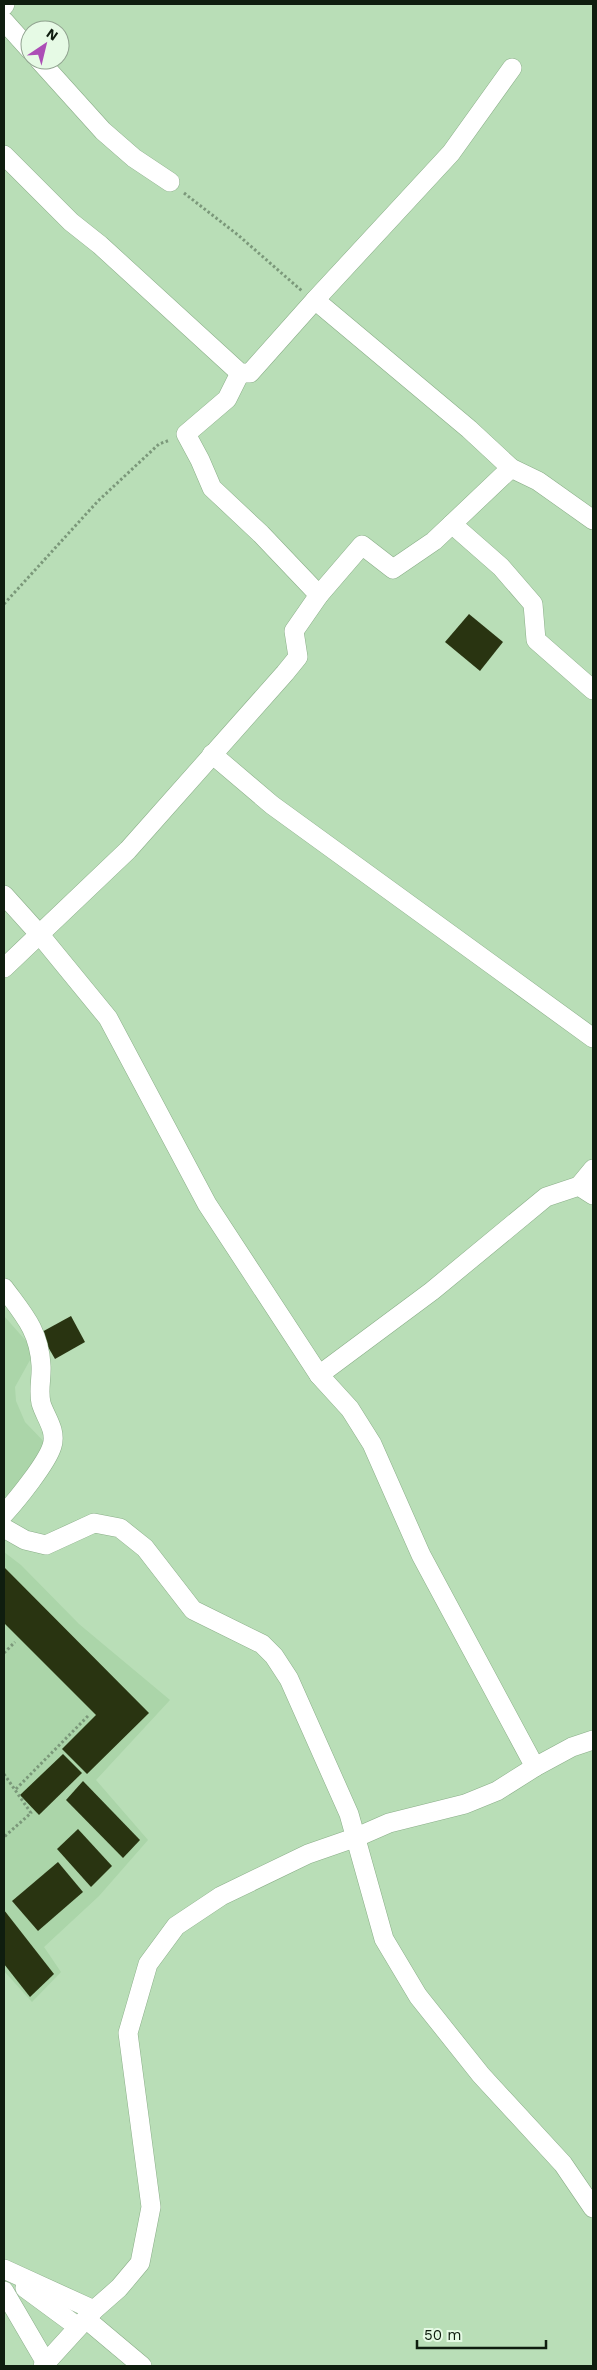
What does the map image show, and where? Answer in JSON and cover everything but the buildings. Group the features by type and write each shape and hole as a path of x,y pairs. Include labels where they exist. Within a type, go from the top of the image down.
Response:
{"street":[{"path":"4,21 20,39"},
{"path":"4,156 71,222 100,244 240,373 250,373 451,153 512,68"},
{"path":"48,70 103,131 134,158 170,182"},
{"path":"315,300 462,423 511,468 538,481 593,520"},
{"path":"240,373 227,399 186,434 212,488 319,595"},
{"path":"4,968 128,850 298,656 294,631 319,595 362,545 393,569 434,541 511,468"},
{"path":"452,524 501,567 534,604 536,640 593,690"},
{"path":"212,754 272,805 593,1038"},
{"path":"4,895 40,935 108,1018 207,1204 318,1375 350,1409 372,1444 421,1555 535,1767"},
{"path":"318,1375 432,1291 546,1196 586,1190 593,1168"},
{"path":"4,1288 32,1326 38,1343 41,1366 39,1392 43,1408 53,1431 52,1446 19,1497 4,1514"},
{"path":"4,1528 25,1540 46,1545 94,1523 120,1528 145,1548 193,1610 262,1644 289,1679 357,1837 384,1939 418,1996 481,2075 562,2164 593,2208"},
{"path":"4,2291 44,2365 86,2319 119,2288 140,2263 151,2208 128,2033 148,1964 176,1926 221,1896 308,1854 357,1837 389,1823 473,1800 498,1791 535,1767 572,1747 593,1740"},
{"path":"4,2271 86,2319 142,2366"}],"path":[{"path":"170,182 238,235 291,283 315,300"},
{"path":"4,604 98,501 160,444 186,434"},
{"path":"4,1653 15,1642"},
{"path":"16,1789 89,1715"},
{"path":"4,1774 31,1813 4,1837"}],"shaded area":[{"path":"4,1316 35,1351 15,1387 16,1401 25,1422 49,1447 4,1500"},
{"path":"4,1552 21,1565 79,1624 170,1700 96,1780 148,1840 99,1896 44,1947 61,1972 32,2002 4,1971"}]}
